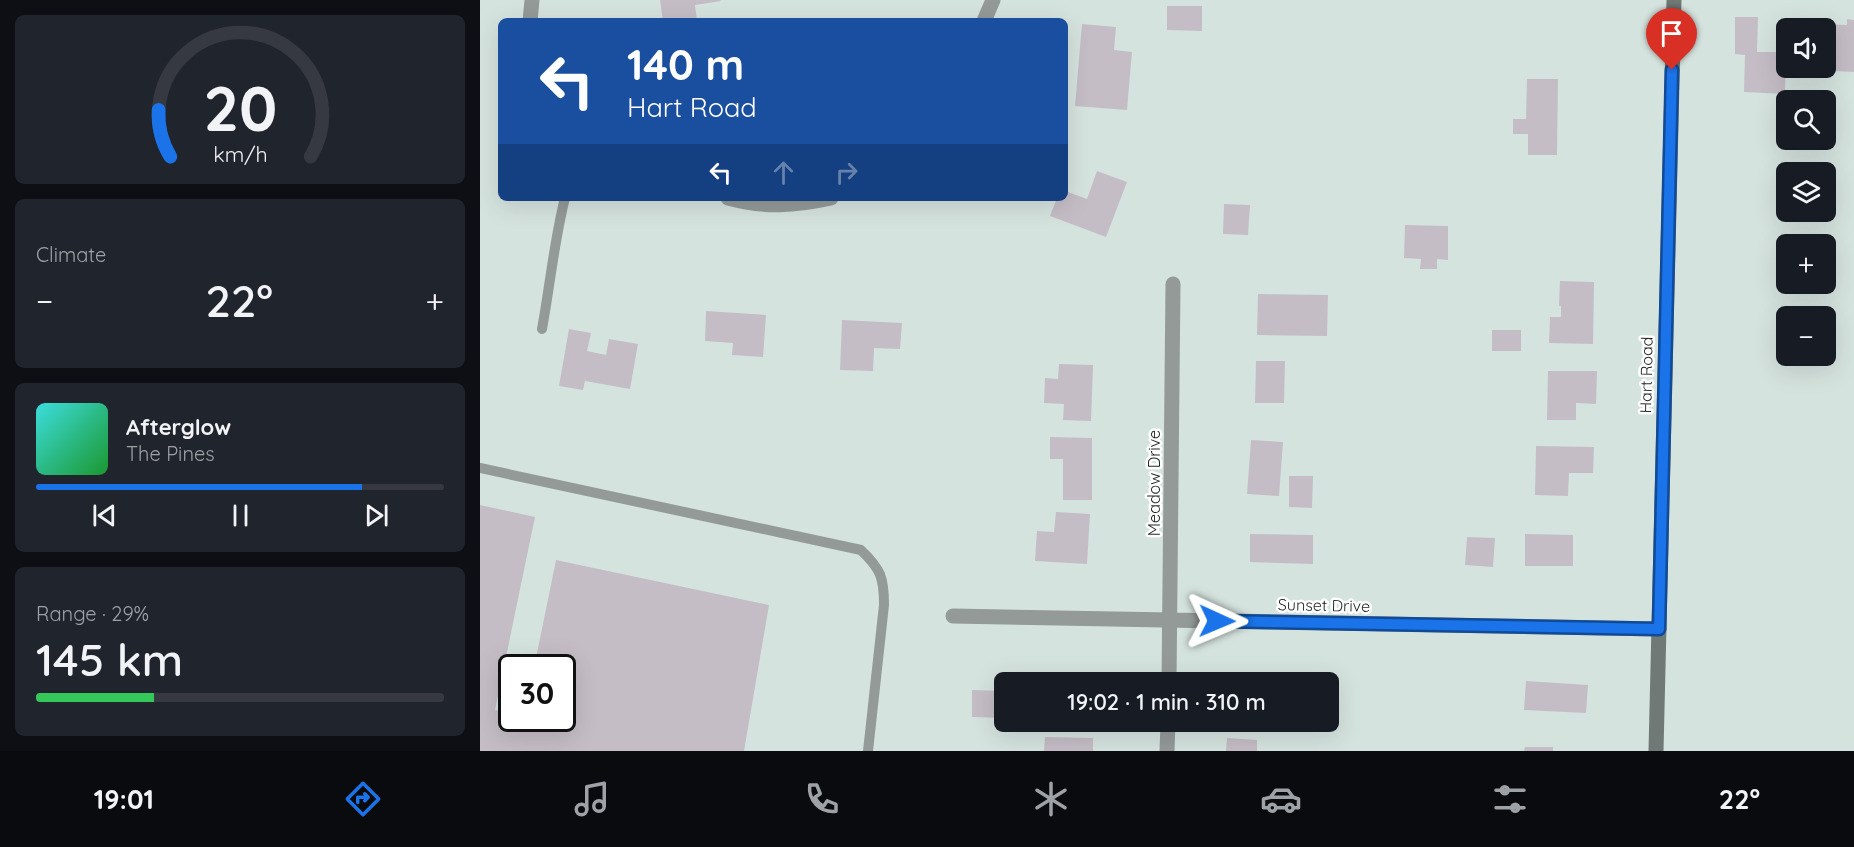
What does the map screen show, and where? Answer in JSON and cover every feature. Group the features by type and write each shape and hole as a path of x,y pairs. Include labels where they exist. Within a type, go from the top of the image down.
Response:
{"street":[{"path":"530,18 532,0"},
{"path":"985,18 993,0"},
{"name":"Hart Road","path":"1656,751 1674,0"},
{"path":"745,201 767,205 797,205 816,201"},
{"name":"Meadow Drive","path":"1169,672 1173,284"},
{"name":"Sunset Drive","path":"953,616 1659,629"},
{"path":"1167,751 1168,732"}],"lane":[{"path":"542,329 551,282 558,223 564,201"},
{"path":"480,468 861,550 878,566 884,585 884,605 868,751"}],"building":[{"path":"660,0 721,1 695,5 697,18 663,18"},
{"path":"1167,6 1202,6 1202,31 1167,30"},
{"path":"1735,17 1758,17 1757,52 1776,52 1776,78 1785,78 1785,90 1776,90 1776,94 1744,92 1745,55 1735,54"},
{"path":"1847,19 1854,20 1854,72 1836,71 1836,25 1847,25"},
{"path":"1082,24 1116,27 1114,50 1132,52 1127,110 1075,106"},
{"path":"1527,79 1558,79 1557,155 1528,155 1528,134 1513,134 1513,119 1526,119"},
{"path":"1097,171 1127,182 1106,237 1050,216 1056,201 1068,201 1068,192 1087,199"},
{"path":"1224,204 1250,205 1248,235 1223,234"},
{"path":"1405,225 1448,226 1448,260 1437,259 1437,269 1420,269 1421,259 1404,258"},
{"path":"1560,281 1594,282 1593,344 1549,343 1550,317 1561,317"},
{"path":"1258,294 1328,295 1327,336 1257,335"},
{"path":"706,311 766,315 763,357 732,355 733,343 705,341"},
{"path":"842,320 902,323 900,349 874,348 873,371 840,370"},
{"path":"569,329 591,333 587,351 606,355 609,339 638,344 630,389 585,381 583,390 559,386"},
{"path":"1492,330 1521,330 1521,351 1492,351"},
{"path":"1256,361 1285,361 1284,403 1255,403"},
{"path":"1059,364 1093,365 1091,421 1063,420 1064,404 1044,403 1045,378 1058,379"},
{"path":"1548,371 1597,371 1596,404 1576,403 1576,420 1547,420"},
{"path":"1050,437 1092,438 1092,500 1063,500 1063,459 1050,459"},
{"path":"1251,440 1283,442 1279,496 1247,494"},
{"path":"1536,446 1594,447 1593,473 1569,473 1568,496 1535,495"},
{"path":"1289,476 1313,476 1312,508 1289,507"},
{"path":"480,505 535,517 507,654 498,654 498,696 495,710 498,711 498,732 576,732 576,654 537,654 556,560 769,605 744,751 480,751"},
{"path":"1056,512 1090,514 1087,564 1035,561 1037,531 1054,532"},
{"path":"1250,534 1313,535 1313,564 1250,562"},
{"path":"1525,534 1573,535 1573,566 1525,566"},
{"path":"1467,537 1495,538 1493,567 1465,565"},
{"path":"1526,681 1588,685 1586,713 1524,710"},
{"path":"972,690 994,691 994,718 972,717"},
{"path":"1045,737 1093,738 1093,751 1044,751"},
{"path":"1227,738 1257,740 1257,751 1226,751"},
{"path":"1525,747 1553,747 1553,751 1524,751"}],"route":[{"path":"1217,621 1659,629 1672,70"}]}
